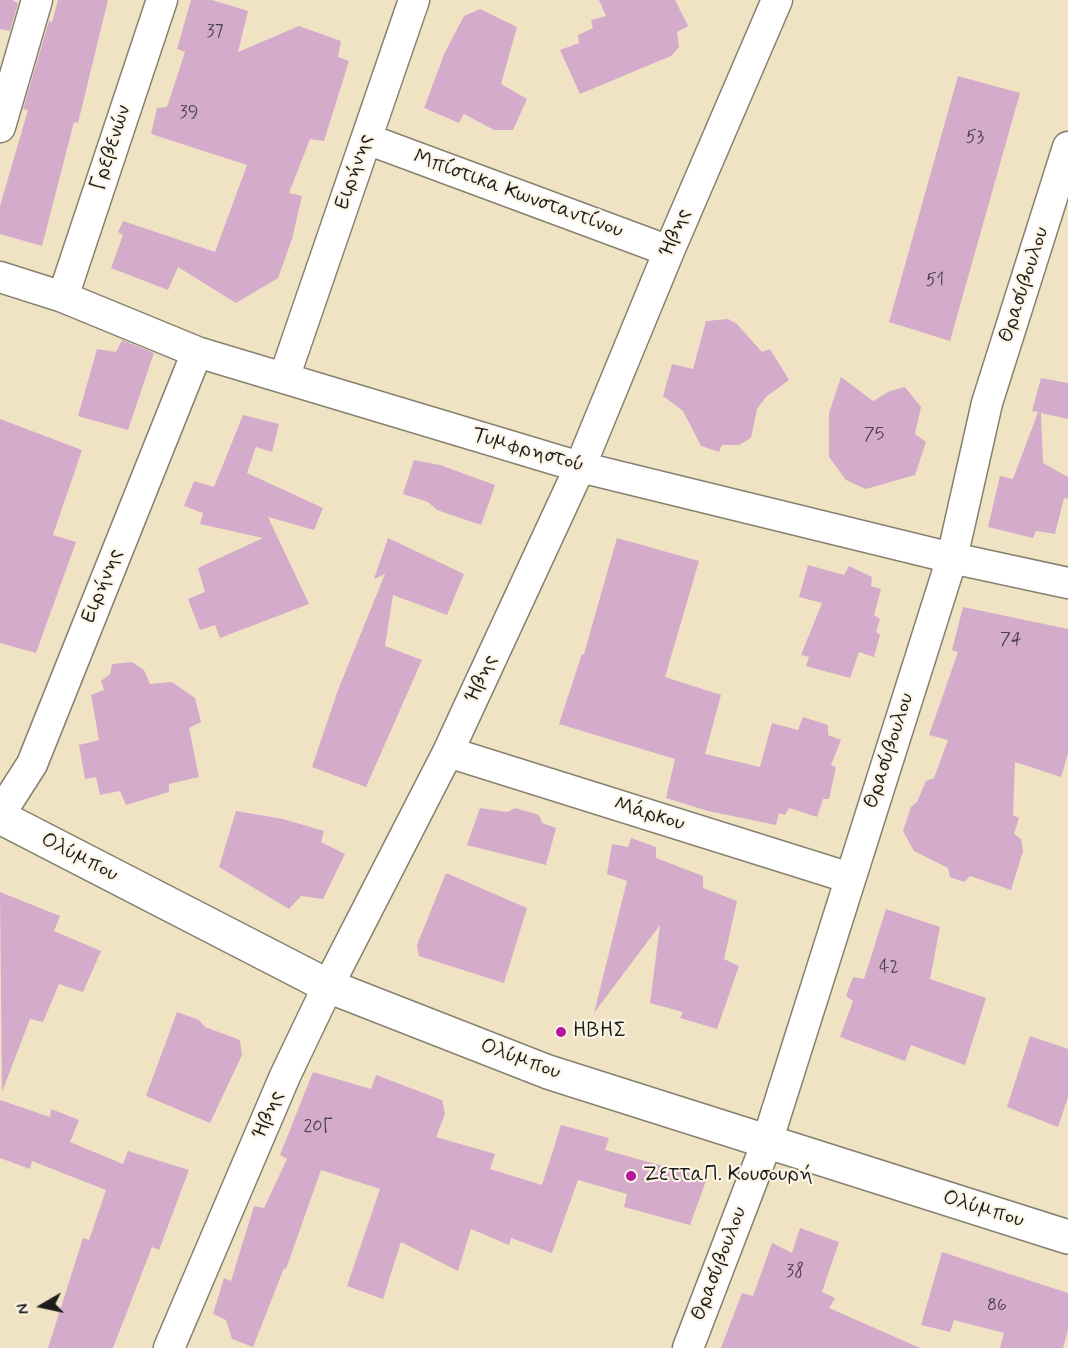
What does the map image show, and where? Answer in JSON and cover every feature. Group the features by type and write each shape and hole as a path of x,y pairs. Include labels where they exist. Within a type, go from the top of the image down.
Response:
{"street":[{"path":"0,127 38,0"},
{"name":"Γρεβενών","path":"63,297 162,0"},
{"name":"Ειρήνης","path":"284,378 414,0"},
{"name":"Ήβης","path":"169,1348 285,1076 328,986 448,752 580,467 669,251 777,0"},
{"name":"Mπίστικα Κωνσταντίνου","path":"367,139 669,251"},
{"name":"Θρασύβουλου","path":"688,1348 767,1142 951,558 987,403 1068,147"},
{"name":"Τυμφρηστού","path":"0,277 63,297 197,352 580,467 951,558 1068,583"},
{"name":"Ειρήνης","path":"0,816 32,764 197,352"},
{"name":"Μάρκου","path":"448,752 850,878"},
{"name":"Ολύμπου","path":"0,816 328,986 548,1072 1068,1237"}],"building":[{"path":"0,0 12,0 18,3 10,31 0,29"},
{"path":"58,0 108,0 78,123 74,122 42,246 0,234 0,206 28,110 23,109 49,21 52,22"},
{"path":"191,0 212,0 248,11 238,52 299,26 341,41 338,57 349,61 324,141 310,139 289,193 302,196 292,239 278,278 236,303 178,267 168,290 111,268 123,235 118,232 123,221 215,252 247,165 151,134 157,108 167,107 185,52 177,49"},
{"path":"599,0 675,0 688,26 677,32 679,47 671,56 580,94 560,50 579,43 578,35 593,28 591,20 606,16"},
{"path":"480,9 517,27 501,84 527,99 513,130 494,130 464,114 459,123 424,108 445,52 464,16"},
{"path":"958,76 1020,93 950,341 889,322"},
{"path":"728,319 737,324 762,352 770,349 789,380 766,397 757,409 751,438 739,445 722,445 719,452 701,446 683,411 663,396 672,364 693,369 706,321"},
{"path":"122,340 154,353 128,430 78,416 97,349 116,352"},
{"path":"841,377 873,401 890,391 905,387 921,407 915,434 926,442 915,475 866,489 846,480 829,457 829,413"},
{"path":"1041,378 1068,383 1068,419 1041,413 1043,463 1068,477 1068,499 1064,498 1055,534 1036,531 1033,538 988,527 1000,476 1013,479 1038,412 1032,411"},
{"path":"243,415 279,424 272,452 256,447 247,473 323,508 314,530 268,517 309,604 220,638 215,625 200,630 188,599 205,592 198,568 263,538 200,524 203,513 184,506 194,481 214,487"},
{"path":"0,419 82,450 53,535 76,542 36,653 0,643"},
{"path":"414,460 440,465 495,485 481,525 437,510 428,502 403,494"},
{"path":"388,538 464,574 447,615 393,595 385,646 422,660 366,787 312,767 338,690 385,574 374,579"},
{"path":"617,538 699,561 665,677 721,695 705,754 760,767 772,723 798,730 803,717 828,725 828,735 841,740 831,765 836,767 829,799 823,799 817,817 789,808 785,815 779,813 776,825 708,811 666,798 675,759 559,724 582,654 584,654"},
{"path":"808,565 844,575 849,566 872,577 871,586 881,589 874,615 880,619 876,632 880,635 874,657 859,652 850,678 806,666 809,657 801,655 822,603 799,597"},
{"path":"963,607 1068,629 1068,754 1061,777 1015,762 1013,815 1019,818 1014,834 1021,839 1023,851 1011,890 970,876 964,882 950,877 948,868 914,851 903,831 911,807 917,802 926,781 934,778 948,740 929,735 958,652 952,650"},
{"path":"132,662 144,670 150,684 172,682 195,698 201,722 189,728 199,777 169,784 169,792 126,805 120,791 100,795 96,777 85,779 79,745 99,740 91,695 104,690 101,681 110,674 112,664"},
{"path":"480,808 507,812 515,808 539,815 542,823 556,828 546,865 467,845"},
{"path":"236,811 283,819 324,831 321,842 345,854 323,899 301,896 289,909 219,867"},
{"path":"631,838 656,847 656,858 703,876 703,888 737,901 724,959 739,966 717,1029 680,1018 683,1012 650,1003 660,925 594,1013 627,881 607,874 612,844 628,847"},
{"path":"446,873 527,908 504,983 419,956 417,945"},
{"path":"0,892 60,916 54,931 101,951 83,992 59,984 43,1022 30,1019 2,1092"},
{"path":"886,909 940,927 930,979 986,998 965,1065 911,1045 905,1061 840,1037 853,1001 846,996 853,977 864,979"},
{"path":"177,1012 199,1020 205,1027 240,1040 242,1055 210,1123 146,1096"},
{"path":"1030,1036 1068,1049 1068,1097 1058,1127 1007,1107"},
{"path":"313,1072 371,1089 376,1075 442,1100 445,1114 436,1137 495,1154 490,1169 542,1185 561,1125 609,1138 605,1150 707,1178 690,1225 624,1207 627,1194 578,1180 552,1253 511,1238 509,1245 471,1229 458,1271 401,1242 383,1299 347,1286 380,1189 321,1170 286,1269 284,1268 253,1347 232,1339 226,1320 213,1314 224,1278 231,1281 254,1206 264,1208 287,1159 280,1155"},
{"path":"0,1100 50,1117 51,1109 79,1120 70,1142 123,1164 128,1151 189,1170 159,1250 152,1247 113,1348 48,1348 83,1238 89,1240 106,1190 32,1161 30,1169 0,1158"},
{"path":"800,1228 839,1242 822,1292 835,1298 829,1308 920,1348 721,1348 742,1293 753,1296 772,1243 792,1253"},
{"path":"942,1252 1068,1293 1068,1330 1063,1348 1000,1348 1004,1333 954,1320 950,1332 921,1325"}],"place":[{"name":"ΗΒΗΣ","path":"561,1032"},
{"name":"ΖετταΠ. Κουσουρή","path":"631,1176"}]}
